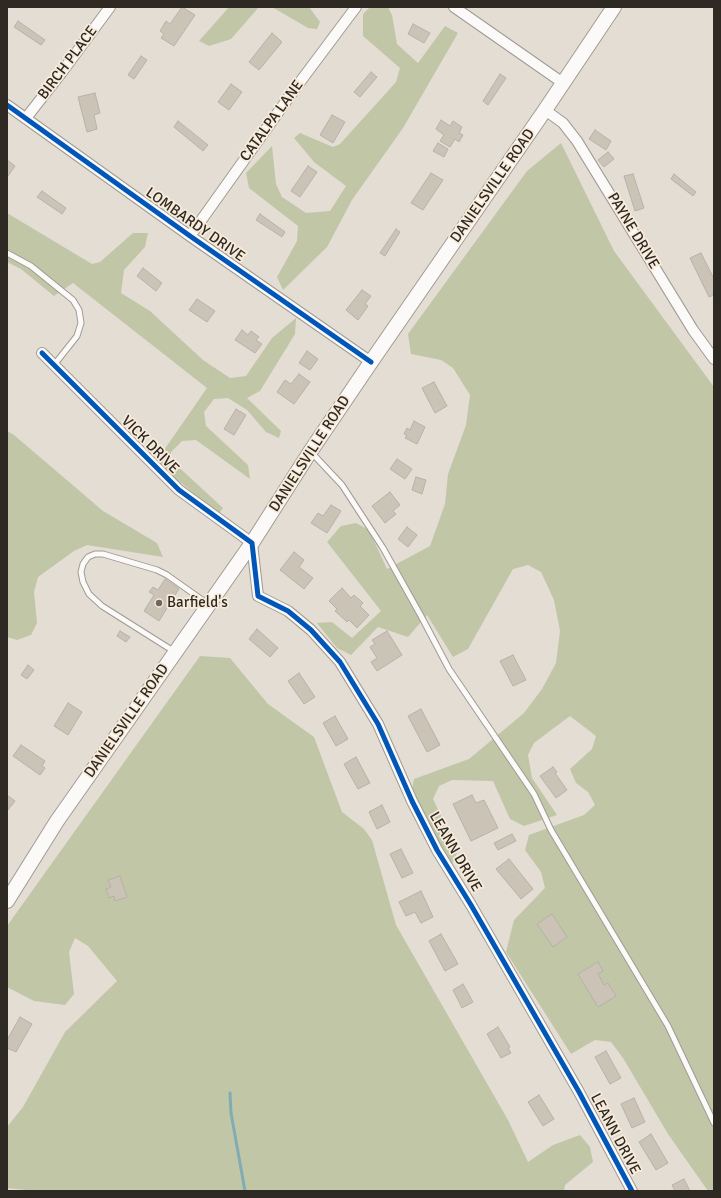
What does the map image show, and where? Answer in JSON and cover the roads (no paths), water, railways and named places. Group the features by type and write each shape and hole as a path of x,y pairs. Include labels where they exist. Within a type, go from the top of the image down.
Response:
{"main road":[{"name":"DANIELSVILLE ROAD","path":"7,901 57,821 252,543 310,452 614,7"}],"street":[{"name":"BIRCH PLACE","path":"26,118 110,7"},
{"name":"CATALPA LANE","path":"190,236 294,90 356,7"},
{"path":"454,7 564,82"},
{"name":"LOMBARDY DRIVE","path":"7,105 190,236 371,362"},
{"name":"PAYNE DRIVE","path":"545,110 563,123 577,141 693,330 714,358"},
{"name":"VICK DRIVE","path":"42,353 178,490 252,543"},
{"name":"LEANN DRIVE","path":"252,543 258,596 288,611 311,630 340,662 353,681 378,724 412,801 437,850 472,905 576,1086 632,1191"}],"lane":[{"path":"7,253 31,266 73,300 79,310 81,323 77,336 54,366"},
{"path":"310,452 342,485 383,548 449,669 534,794 551,830 668,1026 714,1123"},
{"path":"175,652 102,606 89,594 80,572 83,564 88,557 95,554 103,554 157,570 167,575 208,605"}],"waterway":[{"path":"230,1093 231,1113 245,1191"}],"place":[{"name":"Barfield's","path":"159,603"}]}
